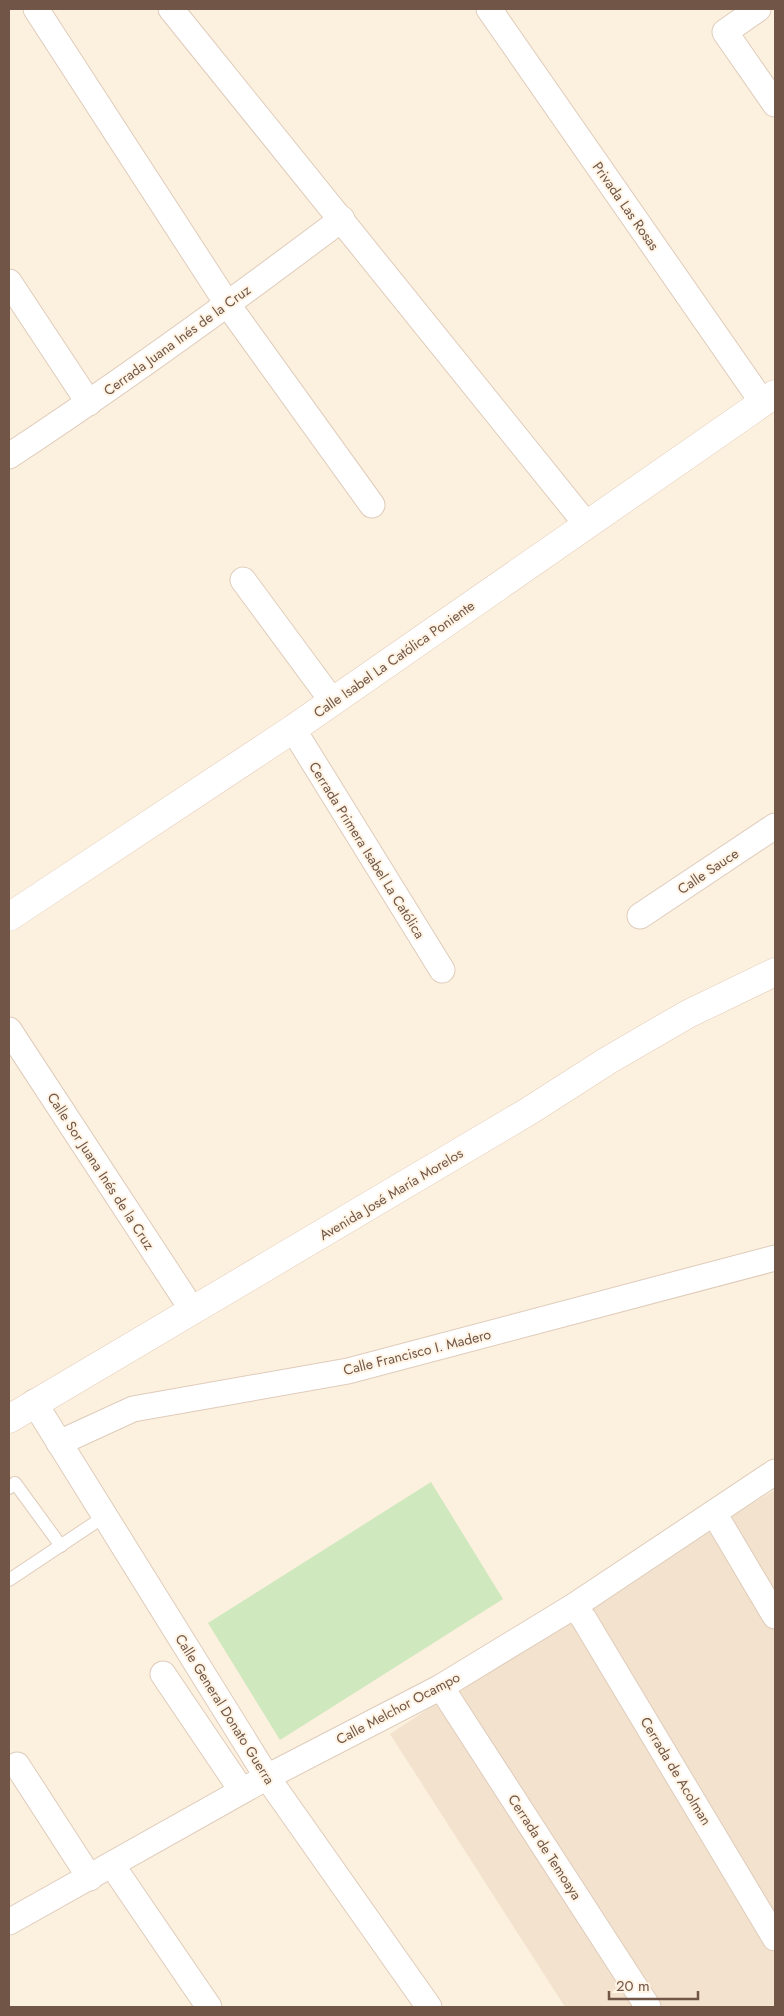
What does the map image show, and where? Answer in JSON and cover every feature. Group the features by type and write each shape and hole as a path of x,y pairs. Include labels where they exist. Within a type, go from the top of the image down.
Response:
{"main road":[{"name":"Calle Isabel La Católica Poniente","path":"9,917 333,702 769,398"},
{"name":"Avenida José María Morelos","path":"9,1419 34,1402 193,1312 529,1111 607,1061 688,1014 775,972"}],"street":[{"path":"36,9 228,305 372,505"},
{"path":"171,9 587,525"},
{"name":"Privada Las Rosas","path":"489,9 769,398"},
{"path":"758,9 725,32 775,104"},
{"name":"Cerrada Juana Inés de la Cruz","path":"9,456 90,403 228,305 342,219"},
{"path":"9,282 90,403"},
{"path":"243,580 333,702"},
{"name":"Cerrada Primera Isabel La Católica","path":"293,729 442,970"},
{"name":"Calle Sauce","path":"640,916 775,826"},
{"name":"Calle Sor Juana Inés de la Cruz","path":"9,1030 193,1312"},
{"name":"Calle Francisco I. Madero","path":"59,1442 133,1409 348,1371 775,1258"},
{"name":"Calle General Donato Guerra","path":"34,1402 267,1777 429,2007"},
{"name":"Calle Melchor Ocampo","path":"9,1922 90,1878 242,1790 441,1687 574,1606 775,1472"},
{"path":"714,1513 775,1616"},
{"name":"Cerrada de Acolman","path":"574,1606 584,1619 775,1938"},
{"path":"163,1674 242,1790"},
{"name":"Cerrada de Temoaya","path":"441,1687 648,2007"},
{"path":"17,1765 90,1878"},
{"path":"112,1865 209,2007"}],"lane":[{"path":"9,1488 15,1483 61,1546"},
{"path":"9,1580 104,1516"}],"shaded area":[{"path":"775,1490 775,2007 565,2007 390,1734 650,1563"}],"green space":[{"path":"431,1482 503,1599 280,1740 208,1623"}]}
